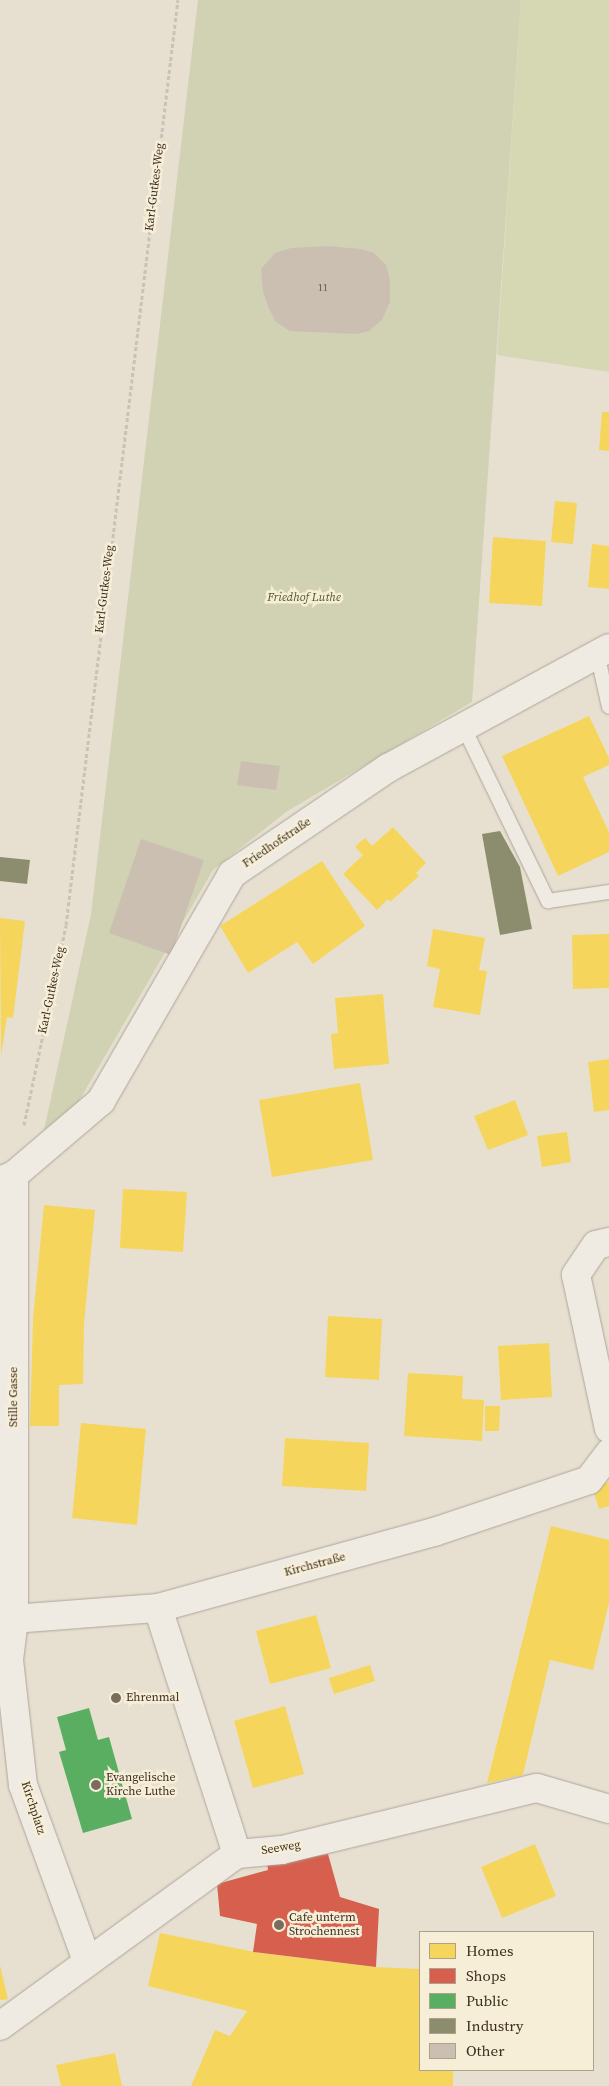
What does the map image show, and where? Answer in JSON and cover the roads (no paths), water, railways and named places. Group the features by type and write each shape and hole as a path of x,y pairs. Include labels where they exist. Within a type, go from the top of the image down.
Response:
{"street":[{"name":"Friedhofstraße","path":"7,1178 101,1101 232,874 388,768 603,651"},
{"name":"Stille Gasse","path":"7,1178 7,1617"},
{"path":"609,1242 596,1245 576,1276 609,1428"},
{"name":"Kirchstraße","path":"7,1617 158,1608 434,1532 589,1480 609,1453"},
{"path":"0,2026 87,1961 237,1854 158,1608"},
{"name":"Kirchplatz","path":"7,1617 9,1660 23,1785 87,1961"},
{"name":"Seeweg","path":"237,1854 282,1850 537,1788 609,1809"}],"lane":[{"path":"603,651 609,707"},
{"path":"463,726 548,901 609,892"}],"place":[{"name":"Ehrenmal","path":"116,1698"},
{"name":"Evangelische Kirche Luthe","path":"96,1785"},
{"name":"Cafe unterm Strochennest","path":"279,1925"}],"park label":[{"name":"Friedhof Luthe","path":"304,598"}]}
